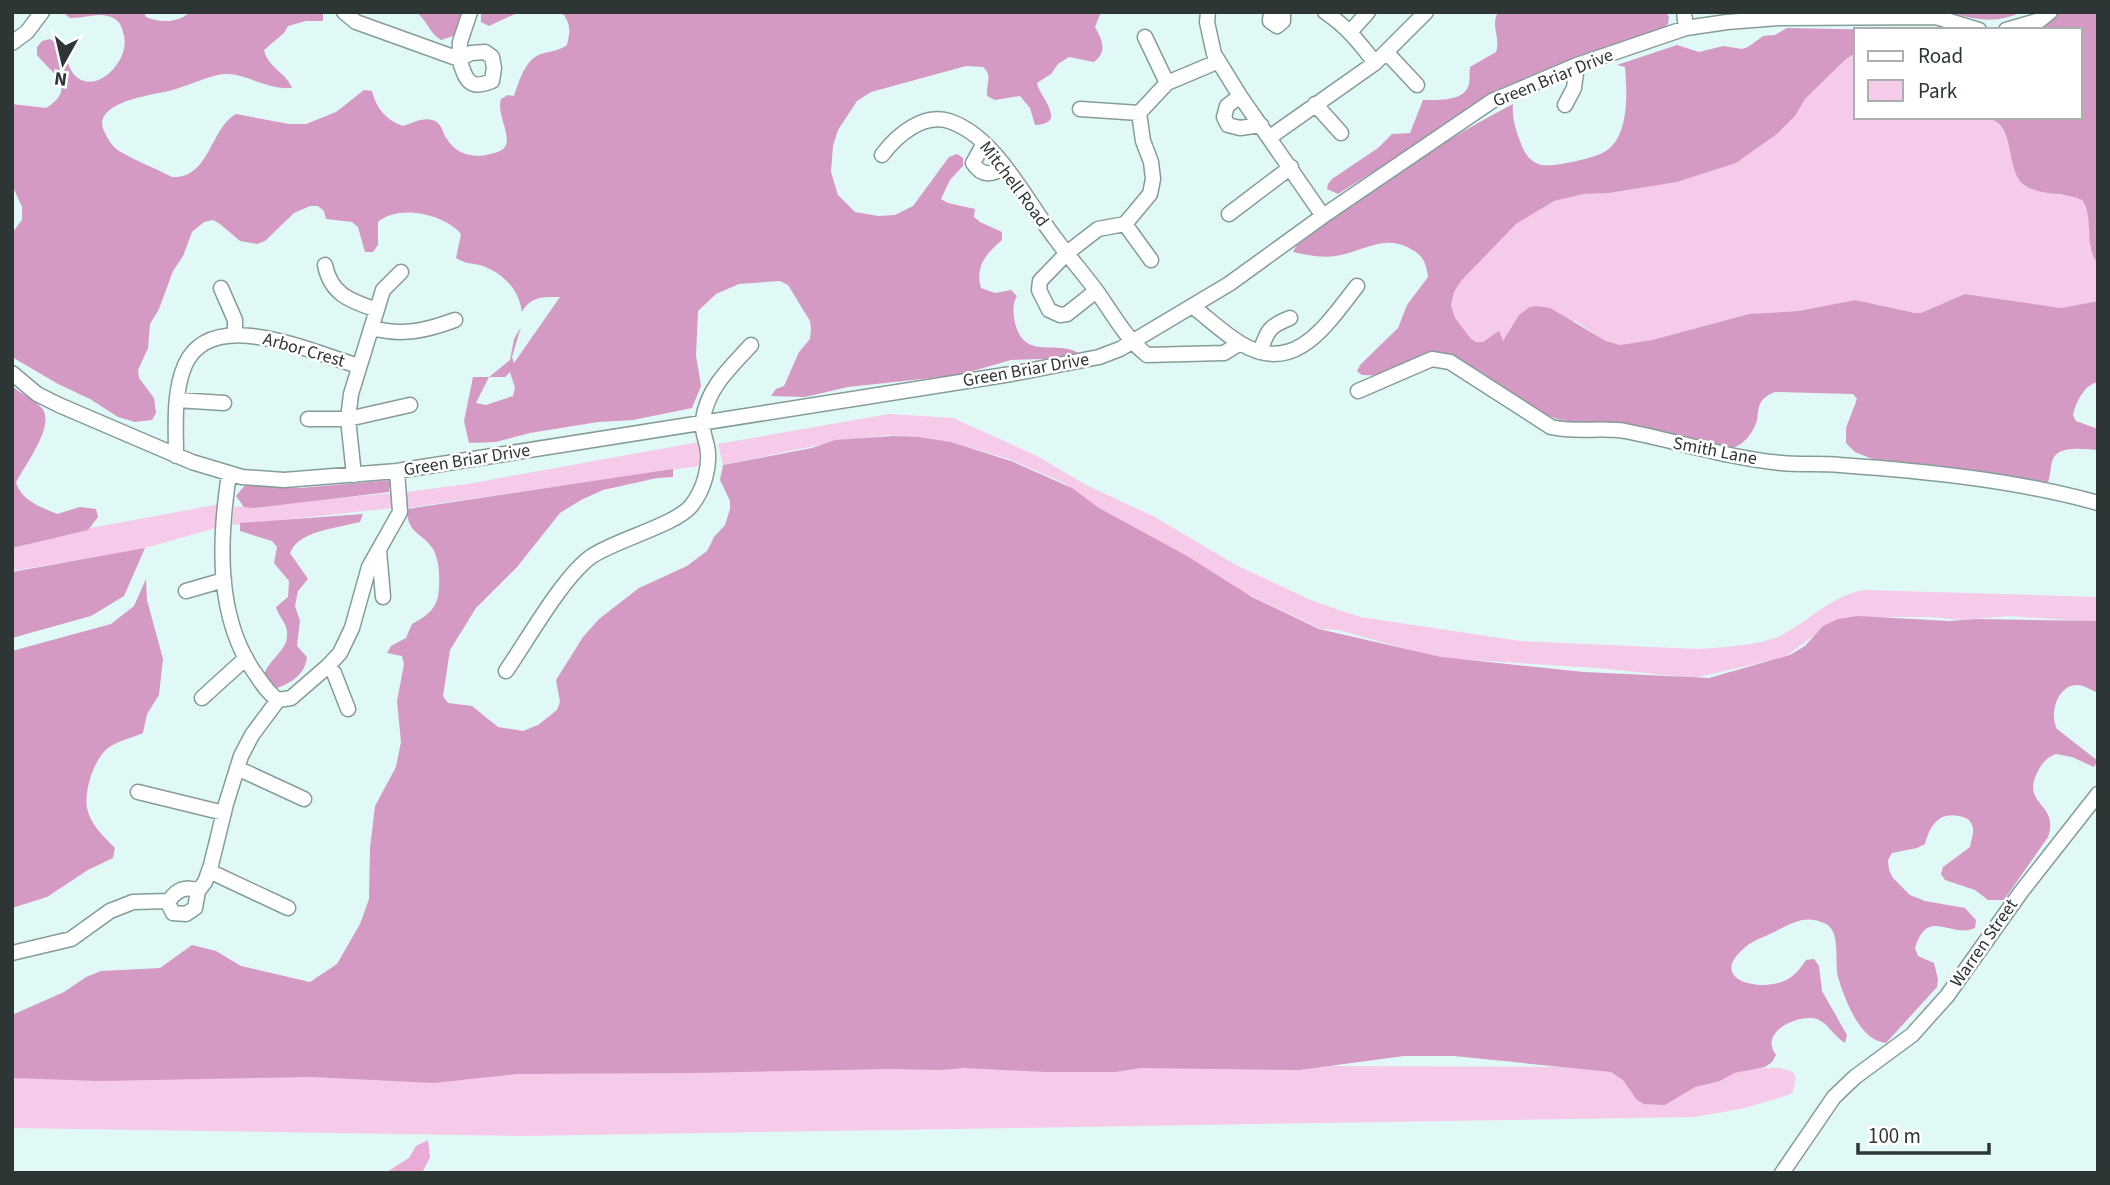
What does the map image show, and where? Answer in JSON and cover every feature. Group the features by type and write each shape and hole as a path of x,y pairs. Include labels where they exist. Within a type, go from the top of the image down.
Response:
{"street":[{"path":"12,43 27,32 42,12"},
{"path":"344,12 356,22 459,60 460,43 470,12"},
{"path":"1208,12 1207,22 1217,59 1323,216"},
{"path":"1271,12 1270,21 1277,26 1283,21 1283,12"},
{"path":"1325,12 1350,32 1375,63"},
{"path":"1350,32 1368,12"},
{"path":"1270,137 1375,63 1426,12"},
{"path":"1684,12 1686,28"},
{"path":"2014,28 2040,20 2050,12"},
{"name":"Green Briar Drive","path":"12,373 48,400 176,456 229,474 284,480 397,471 1011,374 1099,357 1130,342 1229,284 1323,216 1492,101 1577,65 1686,28 1727,22 1778,18 1936,17 1972,28"},
{"path":"1145,37 1167,83"},
{"path":"1387,52 1417,85"},
{"path":"1139,113 1167,83 1212,64 1217,59"},
{"path":"1565,105 1574,88 1577,65"},
{"path":"1240,96 1227,106 1224,117 1228,125 1240,128 1261,125"},
{"path":"1315,104 1341,133"},
{"path":"1080,109 1139,113"},
{"path":"1096,291 1067,314 1060,315 1049,310 1039,290 1040,281 1067,253 1098,229 1125,224 1150,194 1153,178 1139,113"},
{"name":"Mitchell Road","path":"882,155 902,132 936,119 963,127 984,143 1004,167 1096,291 1130,342"},
{"path":"984,143 975,157 977,169 991,174 1004,167"},
{"path":"1229,214 1290,167"},
{"path":"1125,224 1151,260"},
{"path":"325,265 328,280 341,295 377,310"},
{"name":"Arbor Crest","path":"354,475 348,419 351,394 383,290 401,272"},
{"path":"1192,306 1240,343 1260,352 1281,354 1306,345 1328,323 1357,285"},
{"path":"221,288 234,320 235,334"},
{"path":"1260,352 1265,336 1274,324 1290,318"},
{"path":"372,328 406,333 455,320"},
{"name":"Arbor Crest","path":"176,456 177,400 186,363 197,349 215,339 235,334 262,337 359,366"},
{"path":"1130,342 1147,355 1224,353 1240,343"},
{"path":"506,671 574,573 589,559 616,542 683,515 693,504 708,464 702,422 709,395 717,381 751,345"},
{"name":"Smith Lane","path":"1358,391 1433,359 1450,362 1551,427 1567,431 1602,428 1780,463 1920,472 2011,485 2098,503"},
{"path":"177,400 224,403"},
{"path":"308,419 348,419 410,405"},
{"path":"229,474 223,521 224,580 233,634 246,659 272,696 278,700 291,698 340,653 352,628 369,567 400,512 397,471"},
{"path":"379,548 383,597"},
{"path":"187,592 224,580"},
{"path":"202,698 246,659"},
{"path":"328,666 334,673 348,709"},
{"path":"198,891 188,888 178,890 169,901 173,912 186,914 195,908 198,891 209,872 237,768 252,735 278,700"},
{"path":"237,768 304,799"},
{"path":"138,792 224,813"},
{"name":"Warren Street","path":"1782,1173 1824,1109 1841,1089 1912,1035 1947,996 2021,892 2098,794"},
{"path":"209,872 288,908"},
{"path":"12,953 71,939 110,911 133,902 169,901"}],"green space":[{"path":"1854,54 1854,119 1993,120 2002,128 2015,171 2058,195 2071,195 2082,200 2089,217 2090,248 2098,264 2098,301 2061,308 1966,294 1915,313 1855,300 1799,311 1749,314 1652,340 1620,345 1606,341 1575,321 1512,326 1503,342 1476,342 1455,318 1451,305 1454,292 1461,281 1516,224 1554,201 1584,194 1609,193 1677,182 1736,163 1777,134 1795,116 1805,99"},
{"path":"889,414 953,418 1035,455 1088,486 1153,516 1236,565 1313,601 1360,617 1520,641 1697,649 1741,645 1774,638 1834,601 1867,590 2098,597 2098,622 2010,616 1961,620 1931,617 1854,617 1825,627 1785,657 1694,678 1597,668 1439,658 1338,630 1321,629 1245,593 1092,504 1064,483 1009,459 951,442 889,435 838,441 723,465 718,444"},
{"path":"699,442 699,466 407,508 407,492 467,484"},
{"path":"393,493 394,508 232,525 234,507"},
{"path":"220,504 219,527 138,550 12,571 12,548 85,529"},
{"path":"12,1060 1780,1068 1793,1072 1796,1078 1793,1092 1788,1095 1745,1108 1695,1117 520,1136 12,1128"}],"shaded area":[{"path":"62,12 144,12 146,17 163,21 175,20 190,12 323,12 323,21 306,21 288,26 284,33 264,50 269,61 292,88 274,87 225,74 123,102 105,115 102,124 115,148 172,177 194,170 202,162 220,130 236,114 289,124 306,124 336,112 364,90 372,91 383,113 403,126 419,120 435,121 440,125 445,137 460,152 478,156 498,152 507,142 500,111 501,99 508,95 514,96 523,72 535,57 567,45 568,22 564,15 556,12 1101,12 1095,27 1102,45 1098,58 1094,62 1069,57 1037,83 1050,108 1050,120 1045,123 1035,125 1030,108 1020,96 995,100 987,96 986,70 983,67 966,66 871,92 857,101 838,130 833,146 831,172 838,195 855,212 878,216 895,215 913,206 949,157 957,154 963,158 963,166 950,180 941,199 975,209 974,217 1002,232 1002,240 983,261 979,273 981,288 995,293 1011,290 1017,296 1013,309 1015,323 1026,342 1033,346 1069,349 1079,353 1072,358 1011,360 959,375 848,387 805,397 771,396 776,389 784,386 799,352 810,339 810,321 788,285 780,281 739,284 716,294 698,311 696,355 701,386 692,408 633,420 598,422 530,433 496,442 469,443 464,421 473,377 489,377 510,360 514,339 521,327 512,357 514,363 560,297 533,300 522,312 514,290 498,273 456,258 461,234 444,221 421,214 397,213 378,222 378,245 373,252 365,252 358,227 352,222 326,219 324,211 318,206 310,206 294,213 265,241 257,244 240,241 213,220 204,222 192,232 150,324 148,348 138,370 139,378 154,398 156,413 152,420 135,422 118,417 12,357 12,233 22,220 22,207 12,185 12,104 46,108 60,93 59,80 37,55 37,47 42,41 50,39 56,44 74,74 86,81 103,78 111,72 125,45 122,28 113,18 97,15 70,18","holes":["510,372 515,388 513,396 486,405 476,403 489,377 505,377"]},
{"path":"416,12 465,12 456,35 441,40"},
{"path":"481,12 519,12 489,26 481,22"},
{"path":"1498,12 1666,12 1669,17 1664,28 1578,56 1494,91 1338,194 1327,189 1332,179 1378,148 1392,134 1410,133 1423,100 1450,99 1466,90 1470,67 1496,52 1495,22"},
{"path":"1950,12 2021,12 2013,16 1986,20"},
{"path":"2058,12 2098,12 2098,264 2091,249 2088,215 2082,200 2037,191 2023,184 2015,170 2008,140 2000,125 1991,119 2082,119 2082,28 2035,28"},
{"path":"1787,28 1854,29 1854,54 1805,99 1795,116 1777,134 1736,163 1677,182 1609,193 1584,194 1554,201 1516,224 1461,281 1454,292 1451,305 1455,318 1471,339 1483,342 1499,331 1503,341 1519,315 1536,306 1550,308 1606,341 1620,345 1652,340 1749,314 1799,311 1855,300 1915,313 1921,313 1965,294 2061,308 2098,301 2098,382 2081,395 2073,415 2076,421 2098,429 2098,450 2073,449 2060,452 2053,459 2048,482 2041,483 1882,463 1855,452 1846,443 1846,428 1857,399 1853,394 1775,392 1761,402 1751,434 1739,445 1730,448 1620,424 1568,421 1551,417 1535,410 1474,368 1441,355 1423,354 1389,374 1362,375 1357,371 1398,328 1407,305 1428,277 1425,263 1414,251 1390,243 1372,245 1336,256 1293,252 1306,235 1423,155 1513,104 1514,122 1520,141 1524,151 1535,163 1558,164 1600,154 1609,149 1618,138 1624,119 1625,67 1617,65 1677,45 1699,52 1723,46 1742,49 1763,36 1775,35"},
{"path":"12,386 37,403 45,414 43,434 16,483 19,489 33,503 57,514 80,507 96,509 98,517 88,530 12,548"},
{"path":"893,436 951,442 1011,461 1072,488 1099,508 1187,556 1252,597 1319,629 1441,657 1584,672 1709,678 1790,655 1805,646 1823,626 1838,619 1858,616 1949,621 2098,621 2098,693 2082,686 2070,686 2056,702 2054,716 2057,729 2098,761 2094,767 2072,757 2056,754 2041,766 2033,784 2037,799 2049,818 2048,837 2004,900 1988,900 1975,890 1945,880 1941,874 1943,867 1970,847 1973,828 1965,818 1952,815 1940,818 1929,831 1925,844 1892,853 1888,860 1889,870 1910,895 1925,901 1965,908 1976,920 1975,928 1957,930 1933,926 1920,936 1915,948 1918,956 1934,963 1937,987 1886,1043 1869,1035 1849,1007 1838,977 1835,939 1830,927 1818,921 1800,920 1745,947 1733,962 1732,970 1736,977 1744,982 1766,985 1788,979 1806,960 1814,959 1819,966 1822,991 1847,1035 1845,1043 1819,1020 1812,1018 1794,1021 1777,1031 1772,1046 1776,1055 1765,1067 1734,1073 1720,1081 1695,1087 1665,1105 1644,1104 1637,1100 1623,1080 1611,1072 1454,1056 1404,1056 1299,1070 1141,1068 1115,1072 1045,1072 964,1068 517,1074 434,1083 312,1077 100,1081 12,1078 12,1015 64,992 86,977 101,971 160,968 192,945 216,951 241,966 310,982 337,964 360,924 369,899 370,848 375,806 396,767 401,742 397,701 404,664 402,656 387,653 391,646 406,638 412,624 431,610 439,593 436,555 429,543 412,528 407,509 673,469 673,477 603,490 560,513 517,567 476,608 450,650 443,696 448,703 472,706 498,727 523,731 538,725 557,710 560,702 556,680 583,637 599,619 639,588 687,566 707,551 714,537 725,525 730,509 730,501 720,480 723,465 812,448 835,440"},
{"path":"391,480 389,492 253,508 244,507 236,496 246,484 300,488"},
{"path":"363,514 360,522 321,531 302,539 290,553 308,579 298,591 295,606 300,621 297,646 307,657 296,678 274,689 264,677 287,639 286,626 276,607 288,597 289,581 274,563 277,547 272,541 240,531 240,523"},
{"path":"145,548 124,596 91,616 12,638 12,572"},
{"path":"146,579 147,600 163,659 159,695 147,714 143,733 116,743 98,759 91,775 86,801 91,819 115,848 113,858 88,870 47,897 12,908 12,651 111,624 134,606"},
{"path":"428,1140 430,1157 422,1173 385,1173 409,1158 416,1146"}]}
